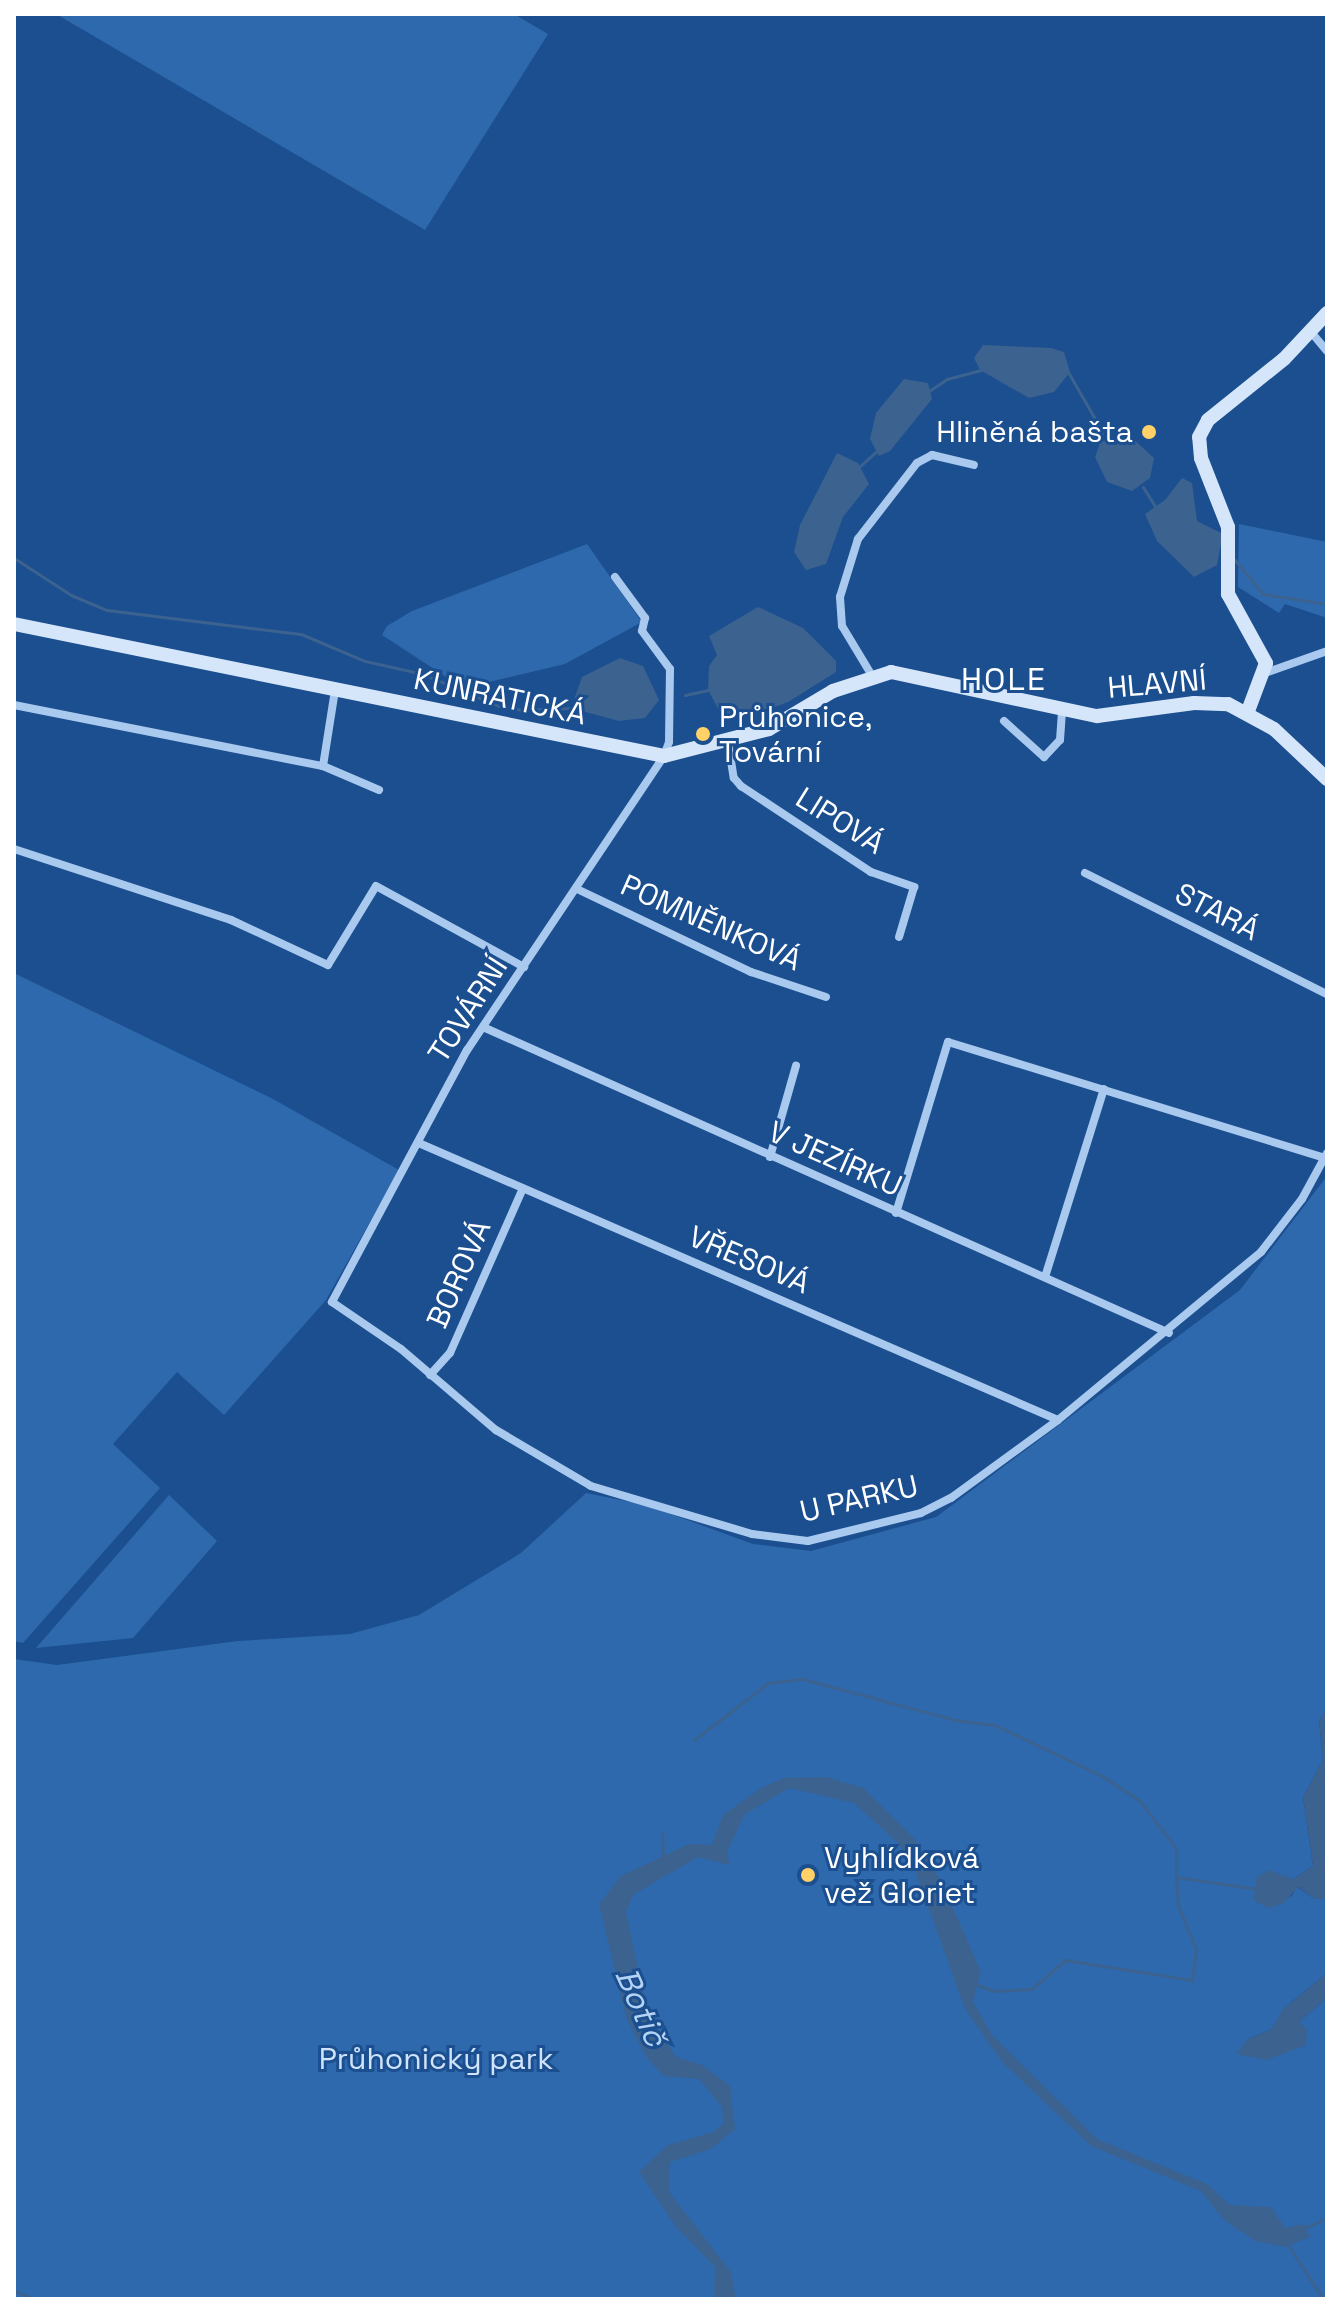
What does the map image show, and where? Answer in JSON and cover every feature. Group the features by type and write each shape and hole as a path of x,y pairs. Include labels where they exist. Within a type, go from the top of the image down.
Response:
{"street":[{"path":"1248,711 1265,673 1263,657 1228,594 1228,527 1201,458 1199,437 1216,412 1311,332 1327,313"},
{"path":"1311,332 1327,351"},
{"path":"871,674 842,626 840,597 858,539 917,463 932,455 974,465"},
{"path":"615,577 645,618 642,631 670,669 669,742 664,756"},
{"name":"KUNRATICKÁ","path":"14,624 664,756 769,729 871,674 908,674 964,685"},
{"path":"1265,673 1327,651"},
{"name":"HLAVNÍ","path":"964,685 1062,709 1126,716 1194,703 1248,711 1327,779"},
{"path":"323,766 335,690"},
{"path":"14,705 323,766 379,790"},
{"path":"1004,721 1044,757 1060,740 1062,709"},
{"name":"LIPOVÁ","path":"728,742 734,778 741,786 871,872 914,887 899,937"},
{"name":"TOVÁRNÍ","path":"332,1302 421,1144 443,1094 483,1027 664,756"},
{"path":"14,849 231,920 328,965 376,886 524,967"},
{"name":"STARÁ","path":"1085,873 1327,994"},
{"name":"POMNĚNKOVÁ","path":"577,889 751,972 826,997"},
{"name":"V JEZÍRKU","path":"483,1027 1169,1333"},
{"path":"896,1213 948,1042 1326,1156"},
{"path":"770,1157 796,1066"},
{"path":"1045,1277 1104,1089"},
{"name":"VŘESOVÁ","path":"421,1144 1058,1420"},
{"name":"U PARKU","path":"332,1302 430,1375 496,1430 591,1486 752,1534 808,1541 921,1513 951,1498 1058,1420 1169,1333 1261,1252 1302,1199 1326,1156"},
{"name":"BOROVÁ","path":"430,1375 450,1353 523,1188"}],"green space":[{"path":"56,14 514,14 548,34 425,230"},
{"path":"1239,524 1327,542 1327,618 1285,604 1279,613 1238,587"},
{"path":"587,544 642,622 565,664 463,688 382,635 387,626 412,611"},
{"path":"14,973 273,1099 399,1170 326,1300 224,1415 177,1372 113,1444 160,1488 23,1643 14,1641"},
{"name":"Průhonický park","path":"1327,1176 1327,1709 1319,1721 1323,1760 1303,1797 1313,1866 1293,1879 1275,1875 1291,1897 1297,1887 1315,1899 1327,1899 1327,1973 1289,2004 1272,2029 1248,2039 1294,2049 1306,2045 1299,2022 1327,1998 1327,2299 14,2299 14,1659 57,1665 238,1641 350,1634 419,1615 521,1553 586,1493 646,1505 753,1544 811,1551 936,1517 1240,1290"},
{"path":"169,1495 217,1541 133,1638 36,1648"}],"water":[{"path":"983,345 1051,348 1064,352 1070,372 1054,392 1029,398 980,370 974,358"},
{"path":"904,379 928,383 932,399 890,451 879,456 870,439 876,413"},
{"path":"1130,436 1154,458 1150,478 1132,491 1107,482 1095,457 1101,441"},
{"path":"837,453 858,463 869,484 843,517 826,564 806,570 794,552 800,525"},
{"path":"1182,478 1192,483 1197,521 1223,534 1217,565 1194,577 1157,541 1145,514 1165,500"},
{"path":"758,607 803,628 836,661 836,672 788,702 756,714 730,717 721,714 708,690 709,666 717,655 709,636"},
{"path":"620,658 643,666 659,700 645,718 619,721 571,708 582,677"},
{"path":"1327,1709 1327,1899 1315,1899 1298,1887 1283,1904 1268,1908 1253,1900 1257,1877 1269,1870 1293,1879 1313,1866 1303,1797 1323,1760 1319,1721"},
{"path":"826,1777 863,1788 914,1838 941,1881 981,1972 973,2002 993,2036 1097,2139 1207,2184 1230,2205 1271,2207 1285,2228 1304,2224 1310,2237 1284,2247 1255,2241 1223,2219 1201,2191 1091,2146 1002,2062 965,2009 916,1873 898,1843 854,1803 789,1788 744,1815 728,1850 729,1865 698,1857 633,1895 626,1912 645,2001 658,2030 676,2057 702,2065 730,2086 735,2129 711,2149 670,2162 669,2192 731,2272 736,2299 714,2299 715,2267 676,2227 639,2172 668,2145 713,2132 723,2124 722,2107 699,2079 664,2076 646,2057 626,2017 599,1904 621,1876 689,1844 712,1845 723,1815 761,1788 784,1778"},
{"path":"1327,1973 1327,1998 1299,2022 1307,2030 1306,2045 1267,2060 1236,2054 1248,2039 1272,2029 1283,2009"}],"waterway":[{"path":"929,391 947,379 981,370"},
{"path":"1068,372 1102,431 1100,446"},
{"path":"859,467 877,451"},
{"path":"1143,487 1158,511"},
{"path":"14,558 71,595 107,610 301,634 365,661 423,674 499,706 521,710 573,708"},
{"path":"1234,559 1263,594 1327,604"},
{"path":"685,695 709,690"},
{"name":"Botič","path":"694,1740 768,1683 803,1679 955,1720 995,1725 1102,1776 1139,1800 1176,1848 1176,1877"},
{"name":"Botič","path":"662,1833 663,1859"},
{"name":"Botič","path":"976,1984 993,1991 1032,1989 1065,1960 1192,1980 1196,1950 1178,1905 1176,1877 1257,1889"},
{"name":"Botič","path":"1303,2229 1327,2218"},
{"path":"1286,2242 1323,2299"},
{"name":"Botič","path":"14,2291 35,2299"}],"place":[{"name":"Hliněná bašta","path":"1149,432"},
{"name":"Průhonice, Tovární","path":"703,734"},
{"name":"Vyhlídková vež Gloriet","path":"808,1875"}],"district":[{"name":"HOLE","path":"1004,679"}]}
